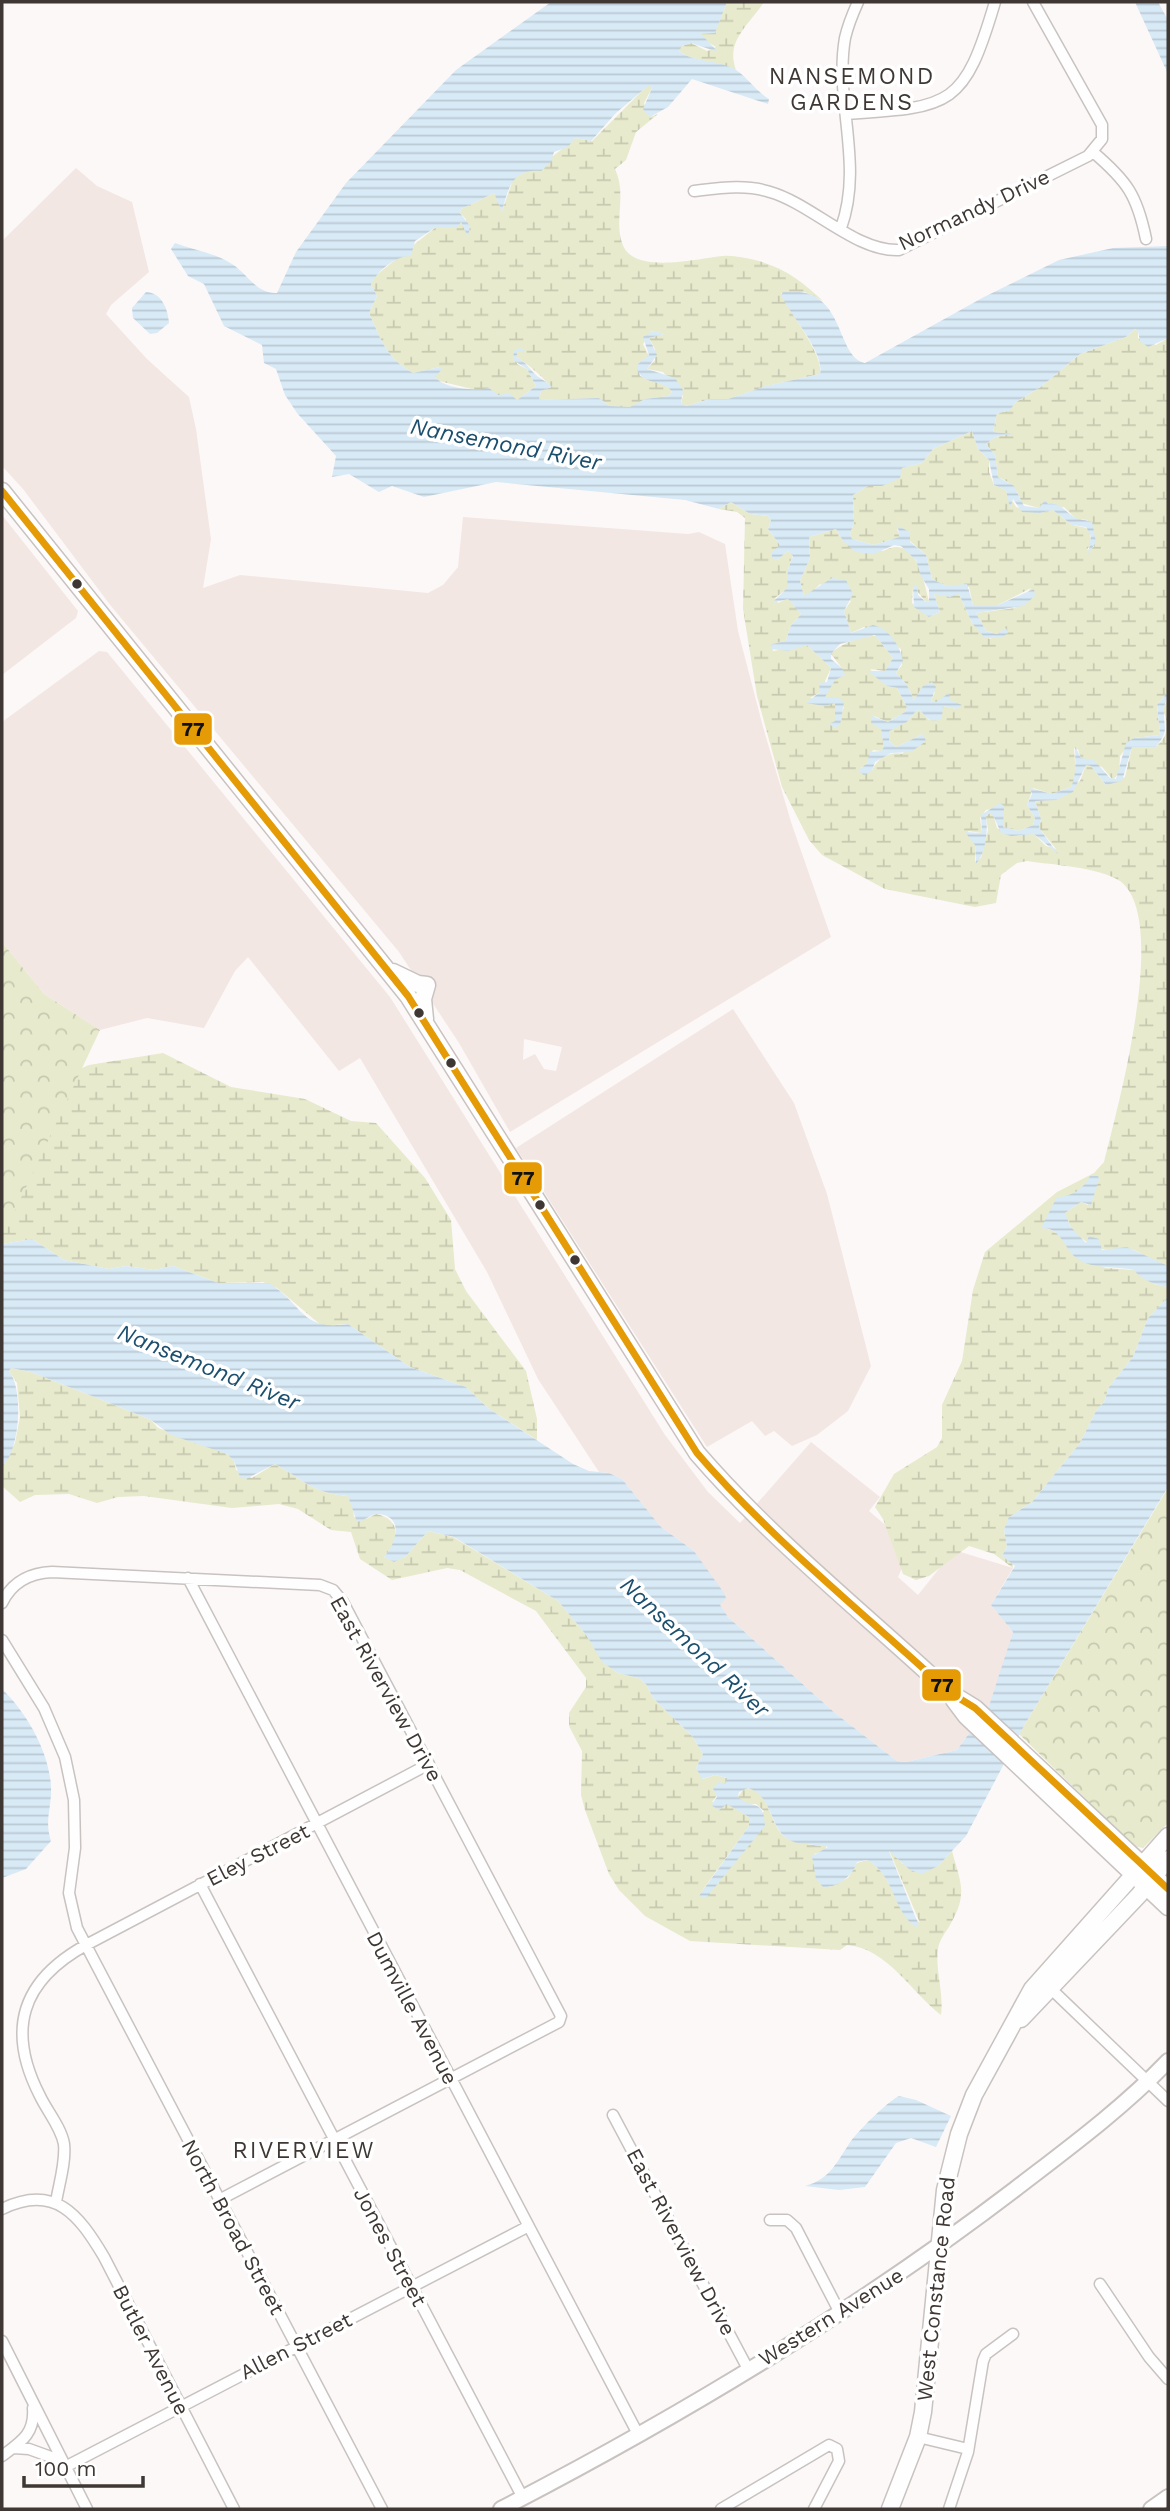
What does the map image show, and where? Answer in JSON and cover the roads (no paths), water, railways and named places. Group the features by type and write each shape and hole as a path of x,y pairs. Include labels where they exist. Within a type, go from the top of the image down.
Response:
{"main road":[{"path":"2,491 388,969 697,1453 723,1484 1145,1876 1168,1907"},
{"path":"1145,1876 1168,1836"},
{"path":"1145,1876 1168,1859"},
{"path":"1145,1876 1168,1889"},
{"name":"West Constance Road","path":"890,2509 918,2437 926,2390 944,2190 959,2134 982,2077 1010,2029 1046,1984 1145,1876"},
{"name":"West Constance Road","path":"900,2509 920,2446 918,2437"}],"street":[{"path":"841,228 851,186 845,38 858,2"},
{"path":"847,114 915,109 928,106 952,93 975,65 995,2"},
{"path":"1033,2 1100,119 1102,139 1093,152 1118,173 1139,205 1146,239"},
{"name":"Normandy Drive","path":"694,191 743,187 770,192 879,248 907,247 1093,152"},
{"name":"East Riverview Drive","path":"2,1603 14,1585 42,1572 320,1585 333,1590 343,1601 561,2018 559,2022 450,2080"},
{"name":"Dumville Avenue","path":"188,1578 639,2436"},
{"name":"North Broad Street","path":"2,1640 44,1708 65,1757 76,1826 70,1901 77,1927 382,2509"},
{"name":"Eley Street","path":"56,2202 64,2143 28,2072 22,2045 22,2020 32,1994 45,1974 86,1945 429,1764"},
{"name":"Jones Street","path":"201,1884 523,2498"},
{"path":"1046,1984 1168,2101"},
{"name":"Western Avenue","path":"501,2509 639,2436 938,2247 1048,2164 1148,2081 1168,2061"},
{"path":"219,2200 450,2080"},
{"name":"East Riverview Drive","path":"613,2115 748,2369"},
{"path":"2,2209 29,2201 56,2202"},
{"name":"Butler Avenue","path":"56,2202 76,2215 93,2238 234,2509"},
{"path":"770,2220 787,2220 796,2228 839,2311"},
{"name":"Allen Street","path":"64,2464 527,2227"},
{"path":"1100,2284 1149,2357 1168,2379"},
{"path":"949,2509 968,2449 983,2361 986,2354 1013,2334"},
{"path":"2,2341 87,2509"},
{"path":"2,2456 30,2432 34,2422 32,2401"},
{"path":"918,2437 968,2449"},
{"path":"721,2509 829,2445 837,2449 839,2461 814,2509"},
{"path":"12,2448 29,2449 64,2464"},
{"path":"1151,2509 1168,2497"}],"water":[{"name":"Nansemond River","path":"551,2 727,2 715,33 701,34 718,52 691,43 682,46 679,51 736,70 769,99 768,104 692,79 668,107 650,117 643,109 652,88 649,85 616,113 591,141 575,138 568,147 554,152 551,162 541,171 524,173 513,181 502,212 494,193 461,209 460,213 470,226 468,237 461,222 457,228 436,227 415,241 411,256 393,261 373,280 371,285 377,296 369,313 390,354 413,373 440,367 442,369 435,377 453,387 489,388 498,395 509,393 517,400 536,386 527,369 513,360 514,351 519,348 526,351 518,352 516,357 552,387 541,391 539,400 599,398 609,406 630,407 645,399 669,396 672,392 638,372 638,364 649,355 643,337 653,331 665,334 649,338 657,355 647,369 675,378 683,390 681,403 686,406 710,399 728,399 766,386 820,374 817,356 781,295 783,292 804,292 818,299 829,309 855,358 865,363 984,297 1059,260 1113,248 1168,246 1168,338 1148,347 1140,341 1135,329 1126,337 1080,354 1042,386 1016,402 1009,411 997,413 993,432 1013,434 995,437 986,444 995,455 998,477 1014,486 1024,506 1039,508 1045,500 1076,518 1092,522 1096,542 1088,555 1091,536 1086,527 1072,525 1053,510 1040,513 1022,512 1013,499 1010,508 1006,490 994,485 989,460 978,449 972,431 933,449 922,463 902,468 900,478 882,486 868,486 853,495 854,523 850,534 852,539 874,545 899,537 898,526 910,532 910,542 926,555 932,579 947,586 967,584 973,605 998,605 1034,589 1035,596 1023,606 976,613 986,631 997,634 1006,628 1008,633 1001,638 985,638 972,623 959,594 950,597 934,594 940,612 929,617 914,607 913,586 917,586 918,595 926,602 929,601 929,589 916,560 901,546 894,545 874,554 855,552 843,541 836,529 809,537 810,558 800,581 804,596 832,578 846,580 853,594 844,611 851,633 873,625 889,634 897,644 903,661 896,673 907,685 914,700 923,686 932,682 936,687 931,701 936,702 949,693 950,700 962,705 957,709 943,706 942,718 935,721 920,710 916,711 907,722 889,731 889,741 896,747 923,734 926,741 911,752 891,753 875,762 872,771 864,775 858,771 867,763 870,752 881,751 884,747 881,729 871,723 872,716 888,722 905,712 907,707 897,688 887,686 868,671 885,671 893,658 875,635 840,644 831,654 831,659 842,668 845,675 835,680 825,697 838,697 844,702 840,725 835,728 829,724 835,721 835,703 825,706 806,703 820,692 819,683 827,682 831,668 807,645 788,651 771,649 772,644 786,641 790,627 801,614 788,599 772,603 787,588 788,569 793,556 788,551 777,560 772,558 772,552 780,545 768,529 771,520 768,516 750,514 731,502 719,509 685,500 496,482 424,497 392,486 379,492 349,474 332,477 336,456 297,413 285,395 276,369 264,363 262,345 224,326 204,284 188,276 171,249 175,243 219,257 238,268 258,287 277,293 296,252 346,183 456,70"},
{"path":"1135,2 1158,2 1168,20 1168,74"},
{"path":"146,292 156,295 167,312 169,323 157,333 150,334 133,318 132,308"},
{"path":"1168,692 1164,707 1163,736 1156,747 1132,747 1122,781 1106,785 1091,766 1086,765 1073,792 1056,800 1035,801 1041,819 1039,828 1058,854 1034,834 1011,836 1001,833 990,813 986,816 984,848 976,864 975,845 965,832 982,833 981,815 1000,803 1004,806 1003,827 1019,831 1033,825 1035,818 1027,805 1032,794 1030,788 1052,794 1071,787 1075,772 1075,746 1081,758 1094,760 1110,778 1116,779 1126,743 1134,738 1160,735 1157,705"},
{"path":"1090,1176 1098,1176 1099,1179 1091,1205 1081,1202 1065,1213 1070,1226 1086,1243 1089,1236 1099,1239 1102,1250 1127,1247 1168,1266 1168,1287 1149,1282 1134,1270 1087,1264 1074,1256 1057,1234 1041,1228 1057,1197 1076,1191"},
{"name":"Nansemond River","path":"32,1239 64,1260 109,1269 126,1266 154,1270 173,1266 218,1283 269,1283 311,1320 320,1324 348,1324 410,1367 466,1387 488,1408 573,1464 622,1479 661,1527 694,1551 724,1593 726,1598 720,1605 728,1617 835,1713 897,1761 906,1762 957,1750 989,1706 1013,1632 991,1605 1015,1566 1002,1556 1007,1546 1004,1530 1009,1517 1032,1502 1080,1443 1096,1411 1104,1402 1109,1387 1133,1357 1148,1318 1168,1297 1168,1487 1025,1724 966,1836 938,1866 922,1874 910,1870 889,1851 919,1926 916,1927 908,1920 884,1875 867,1860 857,1862 852,1872 839,1883 823,1887 816,1879 812,1856 828,1847 796,1843 786,1838 780,1832 762,1797 748,1788 739,1792 738,1797 760,1808 765,1826 706,1898 699,1896 749,1826 749,1817 727,1804 719,1810 711,1805 717,1797 713,1788 719,1782 725,1784 727,1778 715,1775 702,1779 696,1768 703,1754 692,1736 653,1698 646,1684 638,1678 618,1673 602,1662 587,1636 558,1601 454,1537 428,1531 406,1556 394,1562 384,1557 392,1545 396,1531 392,1520 378,1514 357,1522 348,1496 317,1489 275,1464 246,1479 240,1477 234,1461 227,1454 171,1435 151,1420 112,1404 31,1372 11,1368 9,1371 17,1392 18,1420 13,1448 2,1467 2,1244"},
{"path":"2,1689 28,1721 46,1759 51,1786 48,1827 51,1841 26,1869 2,1878"},
{"path":"899,2096 916,2100 951,2116 936,2147 911,2138 896,2143 865,2187 839,2190 805,2186 827,2174 860,2130"}],"district":[{"name":"NANSEMOND GARDENS","path":"852,89"},
{"name":"RIVERVIEW","path":"304,2150"}]}
